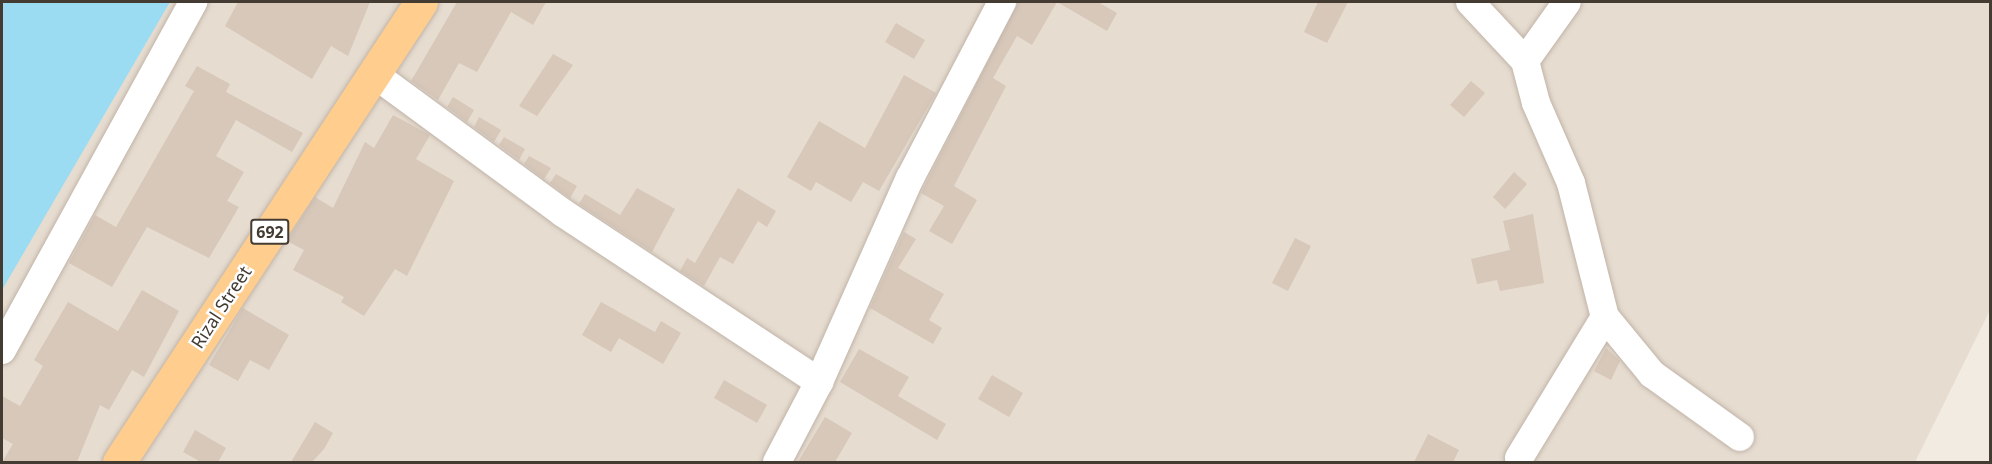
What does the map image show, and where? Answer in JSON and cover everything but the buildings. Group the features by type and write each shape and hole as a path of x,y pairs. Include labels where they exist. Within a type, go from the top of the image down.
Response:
{"main road":[{"name":"Rizal Street","path":"119,462 421,2"}],"street":[{"path":"2,350 193,2"},
{"path":"777,462 819,382 910,178 1002,2"},
{"path":"1470,2 1525,61 1536,103 1571,183 1605,317 1652,374 1740,437"},
{"path":"1525,61 1568,2"},
{"path":"374,74 573,219 819,382"},
{"path":"1519,458 1605,317"}],"shaded area":[{"path":"119,2 1990,2 1990,310 1915,462 2,462 2,221"}],"water":[{"path":"2,2 170,2 2,290"}]}
